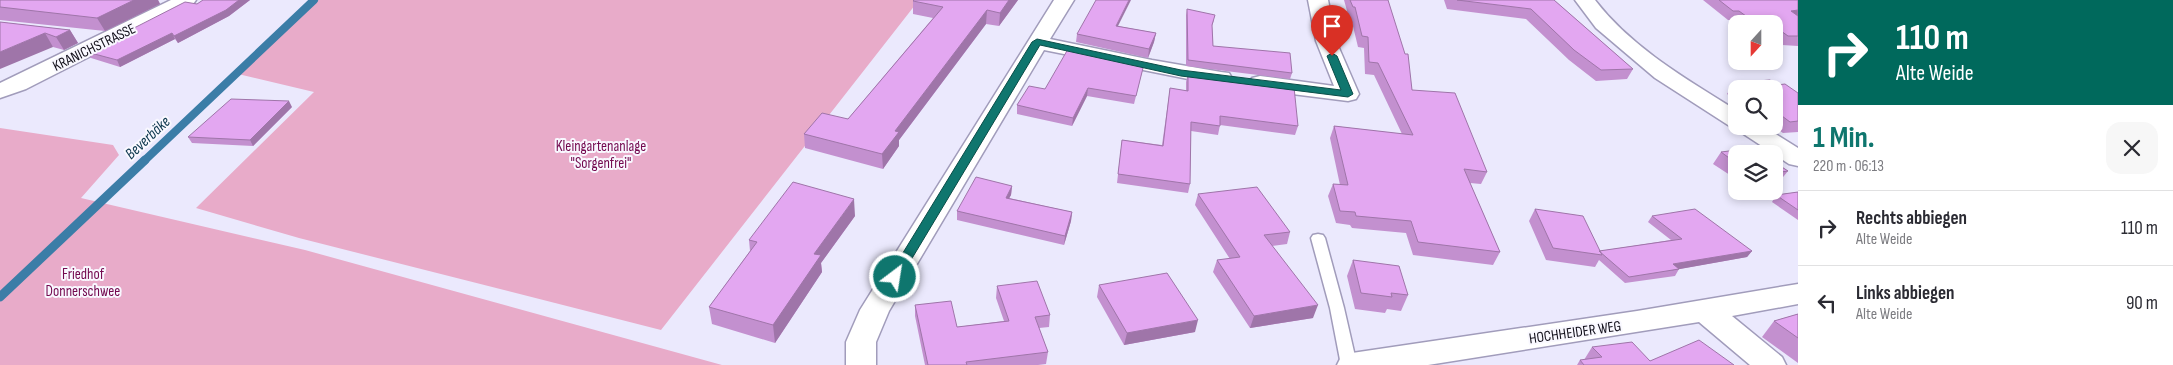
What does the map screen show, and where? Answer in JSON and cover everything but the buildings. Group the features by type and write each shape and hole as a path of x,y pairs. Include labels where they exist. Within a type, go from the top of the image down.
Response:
{"street":[{"name":"KRANICHSTRASSE","path":"0,90 18,84 186,0"},
{"path":"861,365 861,342 875,310 1064,0"},
{"path":"1037,42 1181,73 1348,94 1326,41 1318,0"},
{"path":"1585,0 1603,24 1663,73 1728,115"},
{"path":"70,35 109,39"},
{"path":"1761,135 1798,159"},
{"name":"HOCHHEIDER WEG","path":"1350,365 1706,311 1798,294"},
{"path":"1706,311 1770,365"}],"lane":[{"path":"1318,238 1350,365"}],"green space":[{"name":"Kleingartenanlage \"Sorgenfrei\"","path":"317,0 919,0 661,330 299,238 196,208 314,92 238,74"},
{"name":"Friedhof Donnerschwee","path":"0,128 113,145 119,155 81,198 305,250 722,365 0,365"}],"waterway":[{"name":"Beverbäke","path":"144,161 314,0"},
{"name":"Beverbäke","path":"0,297 145,160"}],"route":[{"path":"895,277 1037,42 1181,73 1348,94 1332,56"}]}
